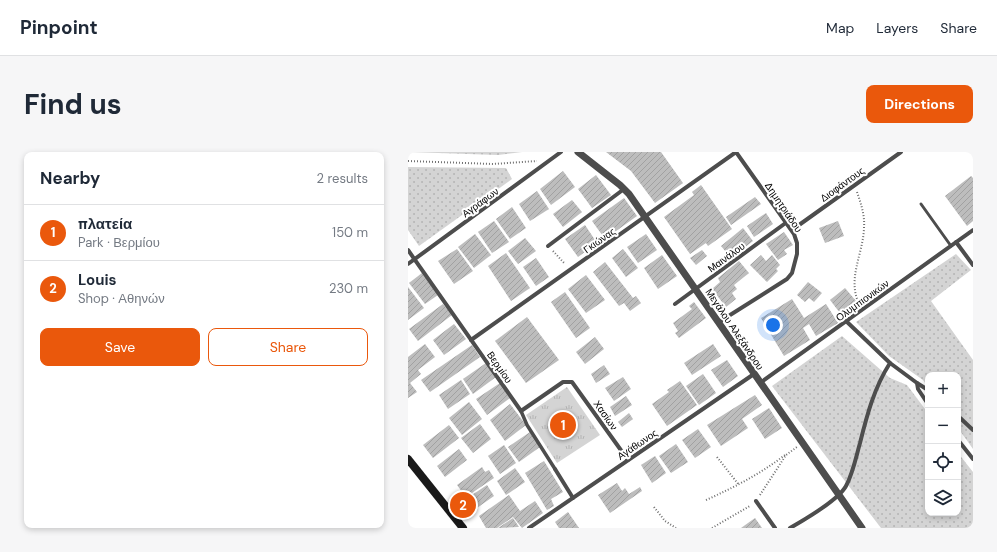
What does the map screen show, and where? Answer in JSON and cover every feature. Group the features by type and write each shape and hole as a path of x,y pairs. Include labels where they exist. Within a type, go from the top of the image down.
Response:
{"main road":[{"path":"408,459 463,528"}],"street":[{"name":"Αγράφων","path":"408,264 561,152"},
{"name":"Μεγάλου Αλεξάνδρου","path":"578,152 624,189 646,217 862,528"},
{"name":"Γκιώνας","path":"472,340 736,152"},
{"name":"Δημητριάδου","path":"719,322 776,287 789,276 794,268 797,247 792,230 787,222 736,152"},
{"name":"Διοφάντους","path":"792,230 901,152"},
{"path":"548,246 624,189"},
{"name":"Μαινάλου","path":"675,304 787,222"},
{"name":"Ολυμπιονικών","path":"760,383 973,230"},
{"path":"956,242 973,265"},
{"name":"Βερμίου","path":"408,250 521,411 527,425 573,498"},
{"path":"846,321 890,363 925,388"},
{"path":"790,528 839,495 846,487 854,466 872,400 881,378 890,363"},
{"name":"Αγάθωνος","path":"529,528 754,374"},
{"name":"Χασίων","path":"521,411 560,384 568,381 574,384 628,460"},
{"path":"917,383 918,389 925,400"},
{"path":"961,419 973,430"},
{"path":"961,444 973,459"},
{"path":"756,500 775,528"}],"lane":[{"path":"920,204 951,246"}],"path":[{"path":"408,161 493,164 549,161"},
{"path":"855,185 863,212 864,227 853,285 861,310"},
{"path":"548,246 570,270"},
{"path":"706,500 761,473 802,443"},
{"path":"712,528 745,510 756,500 766,488 786,455"},
{"path":"717,457 739,485"},
{"path":"654,507 665,521 676,528"}],"green space":[{"path":"408,152 522,152 498,155"},
{"path":"408,167 506,168 512,179 419,246 408,230"},
{"path":"956,254 971,270 931,301 973,360 973,449 961,432 961,372 925,372 925,383 889,356 856,322"},
{"path":"842,336 890,378 907,385 925,409 925,516 961,516 961,457 973,472 973,528 881,528 772,386"},
{"path":"567,387 600,435 557,463 526,415"}],"building":[{"path":"606,152 661,152 683,183 655,203 631,171"},
{"path":"563,171 575,187 551,205 540,189"},
{"path":"596,175 611,195 592,208 578,189"},
{"path":"971,176 973,178 973,221 967,226 945,196"},
{"path":"701,185 732,229 708,246 706,243 690,254 664,217 694,195 692,192"},
{"path":"537,191 549,209 530,221 519,204"},
{"path":"755,197 761,204 731,225 726,217"},
{"path":"624,198 637,216 605,239 592,221"},
{"path":"572,200 582,212 563,227 553,214"},
{"path":"512,207 526,228 510,239 496,219"},
{"path":"766,213 773,224 754,237 747,226"},
{"path":"494,221 509,242 492,253 478,232"},
{"path":"838,221 844,236 825,243 819,228"},
{"path":"585,225 597,243 578,257 565,239"},
{"path":"743,228 753,241 731,258 721,246"},
{"path":"784,232 793,245 784,250 787,254 778,260 766,244"},
{"path":"475,234 491,255 474,268 458,247"},
{"path":"646,234 657,250 638,263 627,247"},
{"path":"525,238 536,251 518,264 508,251"},
{"path":"457,249 473,271 454,284 438,261"},
{"path":"623,249 638,268 626,277 612,258"},
{"path":"702,250 707,256 696,265 690,258"},
{"path":"506,253 530,288 511,301 488,266"},
{"path":"662,255 677,276 658,289 644,268"},
{"path":"761,255 766,261 772,255 780,265 776,269 778,271 767,282 750,265"},
{"path":"536,258 549,277 536,286 523,267"},
{"path":"739,261 749,273 734,285 737,289 732,293 736,299 726,307 712,289 720,282 718,278"},
{"path":"605,262 633,298 636,296 641,303 630,311 624,303 619,306 593,272"},
{"path":"422,273 438,295 425,304 409,283"},
{"path":"586,275 605,300 586,313 568,289"},
{"path":"808,282 822,293 814,302 809,298 805,302 797,295"},
{"path":"408,287 424,308 408,320"},
{"path":"845,288 856,301 840,313 830,300"},
{"path":"565,292 590,328 576,338 551,302"},
{"path":"792,299 804,318 826,304 838,323 816,336 809,324 803,328 810,340 784,356 761,318"},
{"path":"694,302 706,318 679,338 675,333 678,331 673,323 692,309 689,306"},
{"path":"443,304 452,315 418,341 409,329"},
{"path":"527,317 559,360 526,383 495,341"},
{"path":"454,324 466,339 444,355 433,340"},
{"path":"595,337 604,349 585,364 576,352"},
{"path":"425,344 435,357 418,370 421,374 410,383 417,392 408,398 408,357"},
{"path":"713,344 721,356 692,375 684,363"},
{"path":"472,345 480,357 430,392 421,380"},
{"path":"727,360 738,376 723,387 711,370"},
{"path":"486,363 496,377 473,394 463,379"},
{"path":"604,365 610,374 596,383 591,374"},
{"path":"703,374 716,393 699,405 686,386"},
{"path":"623,377 631,389 614,401 605,388"},
{"path":"461,380 470,394 448,409 439,395"},
{"path":"680,381 697,405 667,426 652,404 669,392 667,390"},
{"path":"500,383 510,398 487,415 476,399"},
{"path":"755,395 762,405 742,419 748,428 721,446 707,425"},
{"path":"626,396 632,405 615,416 610,407"},
{"path":"469,402 482,419 462,435 449,418"},
{"path":"510,404 526,425 505,441 490,420"},
{"path":"769,408 782,428 765,439 752,419"},
{"path":"629,413 633,419 622,427 618,422"},
{"path":"480,424 491,439 473,453 461,438"},
{"path":"449,425 459,438 433,458 423,445"},
{"path":"698,429 711,447 695,458 682,440"},
{"path":"530,432 540,447 519,462 508,447"},
{"path":"676,444 688,462 671,473 659,456"},
{"path":"504,445 516,463 500,474 488,456"},
{"path":"459,449 467,460 445,477 437,466"},
{"path":"655,456 666,473 652,483 641,465"},
{"path":"544,461 563,492 551,499 554,506 547,510 525,473"},
{"path":"482,467 485,472 489,470 494,478 466,497 457,485"},
{"path":"515,468 525,482 506,495 497,481"},
{"path":"617,483 622,491 625,488 629,494 640,487 642,491 610,513 598,495"},
{"path":"487,485 494,496 474,510 466,499"},
{"path":"509,495 520,511 535,501 543,513 522,528 513,517 497,528 486,528 479,516"},
{"path":"568,512 579,528 559,528 555,522"},
{"path":"513,518 519,527 498,528"},
{"path":"755,518 762,528 741,528"}],"place":[{"name":"πλατεία","path":"563,425"},
{"name":"Louis","path":"463,505"}]}
